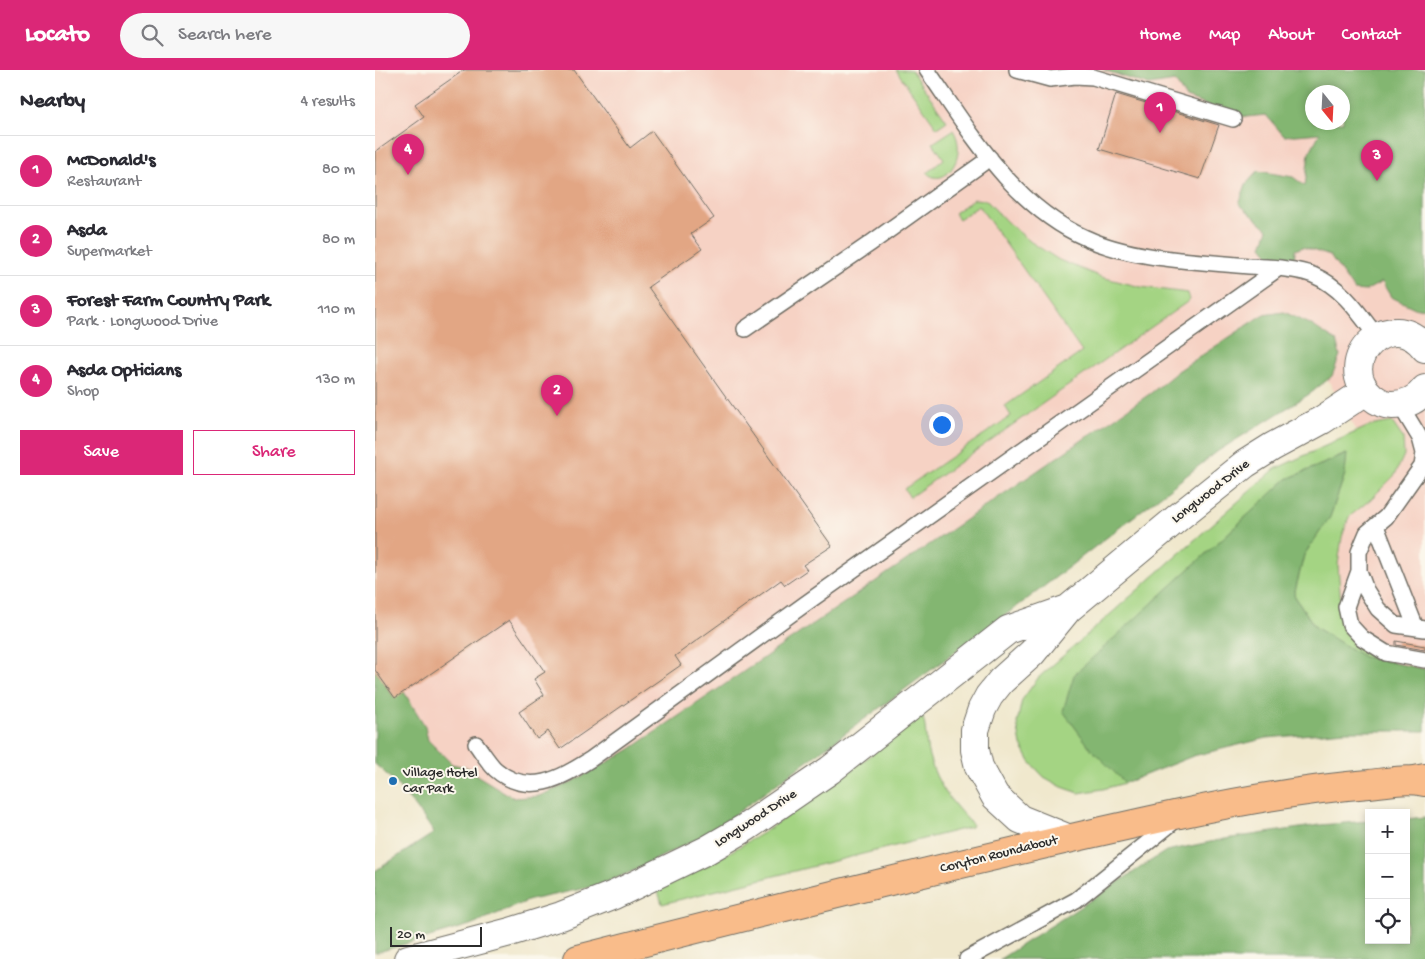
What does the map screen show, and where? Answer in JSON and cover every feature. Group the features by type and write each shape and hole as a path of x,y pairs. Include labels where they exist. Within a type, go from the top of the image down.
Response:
{"highway":[{"name":"Coryton Roundabout","path":"577,959 1067,838 1236,802 1291,793 1422,780"}],"street":[{"path":"1425,348 1411,336 1400,332 1388,333 1377,337 1367,344 1361,355 1358,368 1360,380 1366,392 1376,400 1387,405 1400,405 1412,401 1425,389"},
{"name":"Longwood Drive","path":"1067,838 1020,819 995,796 979,767 975,750 975,730 982,709 989,696 1032,653 1069,610 1181,515 1245,464 1322,420 1366,392"},
{"name":"Longwood Drive","path":"407,959 510,932 561,916 614,895 707,850 745,828 830,770 1008,630 1069,610"}],"lane":[{"path":"1017,70 1050,80 1075,76 1093,77 1233,119"},
{"path":"930,71 990,158 1011,184 1042,212 1084,238 1102,245 1149,255 1279,268 1311,274 1333,286 1349,300 1377,337"},
{"path":"745,329 990,158"},
{"path":"476,744 495,769 514,781 539,784 566,775 1279,268"},
{"path":"1400,405 1420,438 1425,453 1422,466 1386,517 1367,533 1359,552 1359,572 1346,607 1350,625 1362,638 1386,653 1425,660"},
{"path":"1376,526 1421,629"},
{"path":"1359,572 1366,590 1378,609 1396,625 1421,629"},
{"path":"969,959 1076,900 1185,813"}],"shaded area":[{"path":"375,70 1183,70 1305,119 1305,130 1347,130 1425,291 1425,689 1293,672 1367,451 1310,347 504,857 375,716"}],"green space":[{"path":"896,70 911,70 947,121 937,128"},
{"path":"1103,70 1425,70 1425,308 1417,309 1391,297 1382,282 1365,291 1354,290 1330,256 1303,247 1295,250 1294,265 1276,263 1262,246 1268,229 1239,204 1246,184 1258,171 1293,177 1305,186 1309,153 1320,133 1284,136 1266,115 1246,117 1228,113 1186,98 1175,81 1149,85"},
{"path":"953,130 957,140 957,159 947,173 941,177 934,177 927,173 944,159 933,143"},
{"path":"974,199 986,200 1007,222 1031,242 1059,260 1101,277 1141,287 1188,293 1190,300 910,497 904,489 1011,416 1005,406 1082,352 979,206 959,219 954,213"},
{"path":"1284,312 1310,324 1336,341 1340,355 1332,376 1311,393 1218,451 1038,591 714,830 633,871 600,885 530,900 470,925 375,953 375,871 434,833 407,796 375,764 375,670 394,697 404,692 425,726 428,740 452,764 469,768 478,776 514,798 539,796 570,783 629,750 1151,393 1178,371 1263,315"},
{"path":"1392,422 1403,438 1404,455 1395,475 1371,499 1349,517 1342,537 1338,565 1341,604 1365,645 1395,663 1364,657 1315,627 1294,595 1304,555 1330,517 1345,474 1346,454 1287,479 1146,609 1091,749 1125,783 1079,793 1062,787 1044,777 1030,762 1021,745 1017,723 1022,700 1038,678 1275,469 1369,426"},
{"path":"1347,454 1345,474 1330,517 1304,555 1294,595 1315,627 1364,657 1425,669 1425,731 1345,731 1267,738 1193,756 1125,783 1091,749 1063,711 1074,675 1287,479"},
{"path":"920,716 923,718 928,751 936,776 958,809 972,824 971,827 662,904 657,888 708,865 766,831 843,777"},
{"path":"1425,817 1425,959 1000,959 1166,851 1225,839 1320,825 1365,821 1365,944 1410,944 1410,819"}],"building":[{"path":"464,70 574,70 630,148 652,131 714,218 691,234 702,249 648,287 832,546 803,565 807,570 785,585 781,580 675,656 681,665 560,749 548,731 537,739 519,712 544,695 534,679 545,672 509,620 395,698 375,670 375,152 424,117 415,104"},
{"path":"1116,94 1219,125 1200,179 1099,149"},
{"path":"1396,641 1425,646 1425,650 1396,645"}],"place":[{"name":"McDonald's","path":"1160,133"},
{"name":"Asda Opticians","path":"408,175"},
{"name":"Forest Farm Country Park","path":"1377,181"},
{"name":"Asda","path":"557,416"},
{"name":"Village Hotel Car Park","path":"393,781"}]}
